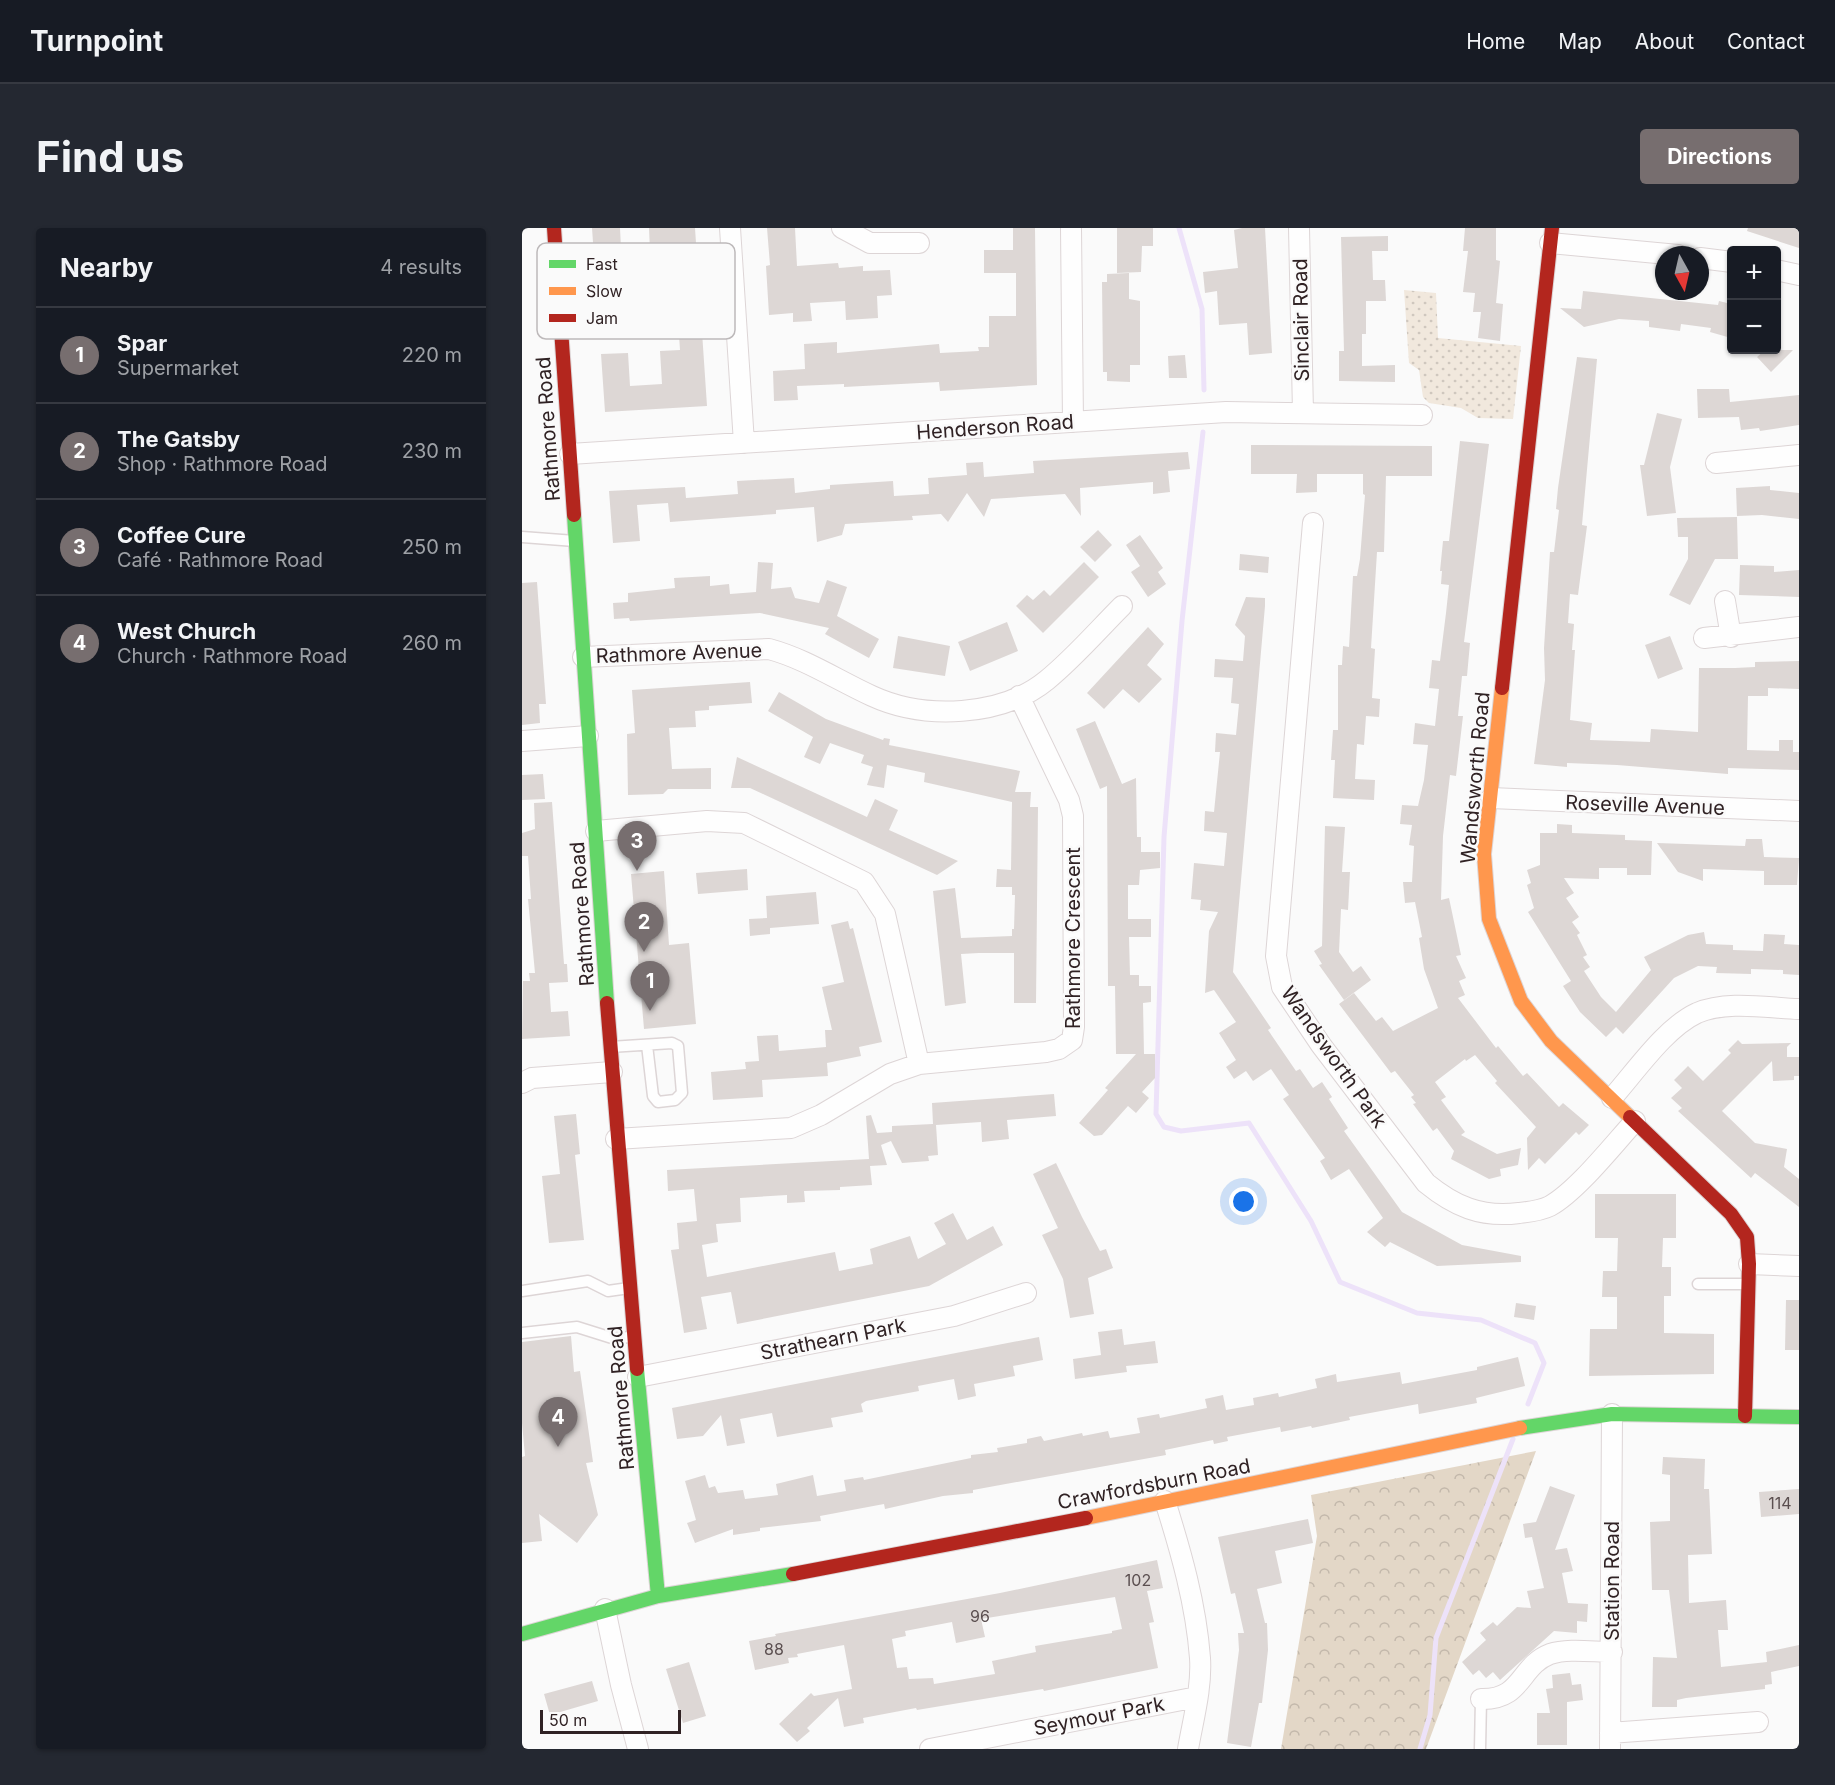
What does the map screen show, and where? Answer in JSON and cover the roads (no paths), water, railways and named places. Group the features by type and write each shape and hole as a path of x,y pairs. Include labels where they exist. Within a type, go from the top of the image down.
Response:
{"street":[{"name":"Rathmore Road","path":"554,228 555,243"},
{"path":"730,228 731,243"},
{"path":"842,228 870,243 908,238"},
{"path":"1071,228 1072,422"},
{"name":"Sinclair Road","path":"1299,228 1303,412"},
{"path":"1551,235 1655,251"},
{"name":"Wandsworth Road","path":"1551,235 1484,854 1489,919 1521,1001 1551,1041 1731,1214 1747,1238 1749,1274 1744,1416"},
{"path":"1709,259 1727,261"},
{"path":"1781,271 1799,275"},
{"path":"735,305 744,443"},
{"name":"Rathmore Road","path":"562,339 616,1139 658,1596"},
{"name":"Henderson Road","path":"570,454 1226,412 1422,415"},
{"path":"1716,464 1799,455"},
{"name":"Wandsworth Park","path":"1312,523 1276,956 1282,987 1321,1045 1426,1183 1447,1200 1468,1209 1488,1215 1510,1214 1549,1207 1568,1191 1635,1121"},
{"path":"1725,602 1731,636"},
{"name":"Rathmore Avenue","path":"583,657 769,649 795,656 875,697 926,712 979,708 1019,696 1046,681 1122,606"},
{"path":"1704,638 1799,627"},
{"name":"Rathmore Crescent","path":"616,1139 791,1128 821,1115 890,1074 919,1064 1046,1052 1059,1049 1072,1040 1074,1028 1074,816 1069,800 1019,696"},
{"path":"522,741 588,736"},
{"name":"Roseville Avenue","path":"1491,798 1799,812"},
{"path":"596,831 707,821 744,823 864,882 885,914 919,1064"},
{"path":"1612,1098 1678,1024 1699,1012 1729,1007 1799,1009"},
{"path":"522,1083 532,1078 612,1072"},
{"path":"1749,1274 1799,1266"},
{"name":"Strathearn Park","path":"638,1377 954,1316 1026,1293"},
{"name":"Crawfordsburn Road","path":"522,1634 658,1596 755,1581 1165,1501 1549,1422 1612,1414 1799,1417"},
{"name":"Station Road","path":"1610,1741 1612,1414"},
{"path":"1165,1501 1193,1606 1200,1660 1197,1697 1188,1749"},
{"path":"605,1609 621,1686 638,1749"},
{"path":"1481,1699 1501,1697 1512,1691 1533,1666 1548,1655 1566,1652 1612,1652"},
{"name":"Seymour Park","path":"930,1749 1004,1742 1197,1697"},
{"path":"1610,1741 1758,1722"}],"lane":[{"path":"522,537 575,541"},
{"path":"610,1047 672,1043 678,1046 682,1093 675,1100 658,1102 652,1096 647,1045"},
{"path":"1698,1284 1749,1274"},
{"path":"522,1291 588,1281 608,1291 630,1288"},
{"path":"522,1333 577,1328 612,1338 634,1337"},
{"path":"1480,1749 1481,1699"}],"waterway":[{"path":"1179,228 1202,309 1204,390"},
{"path":"1203,432 1182,621 1164,837 1156,1114 1164,1127 1181,1131 1249,1123 1311,1221 1340,1282 1417,1313 1481,1320 1535,1343 1544,1363 1528,1404"},
{"path":"1420,1749 1430,1715 1436,1638 1513,1439"}],"place":[{"name":"Coffee Cure","path":"637,871"},
{"name":"The Gatsby","path":"644,952"},
{"name":"Spar","path":"650,1011"},
{"name":"West Church","path":"558,1447"}]}
